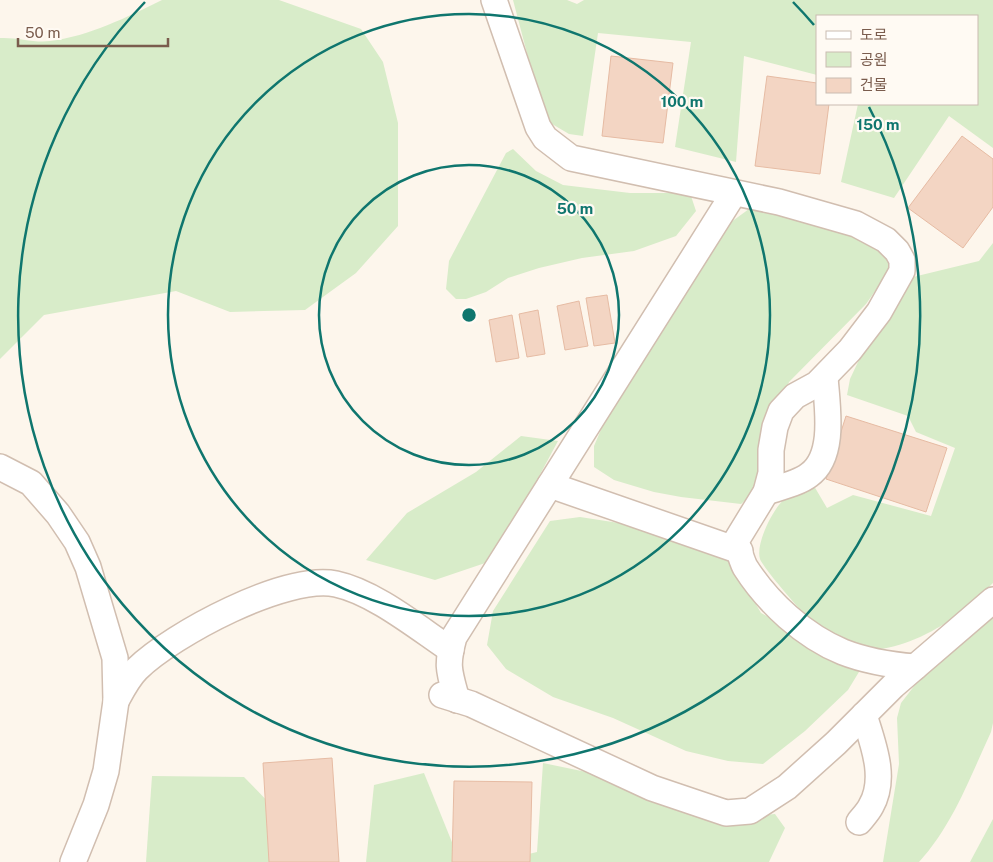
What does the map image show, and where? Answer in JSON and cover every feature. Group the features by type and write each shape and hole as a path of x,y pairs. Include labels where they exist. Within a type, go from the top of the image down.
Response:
{"street":[{"path":"494,0 538,127 556,148 571,158 778,202 856,224 886,240 898,251 902,260 902,271 879,312 850,350 825,377 817,384 795,396 781,410 775,428 771,473 766,492 736,541 744,565 762,590 803,629 842,652 898,666 915,667"},
{"path":"734,193 454,637 449,657 449,697 479,708 652,788 726,813 750,811 787,787 836,743 893,686 993,600"},
{"path":"766,492 809,476 826,452 825,377"},
{"path":"0,468 31,483 58,514 77,542 88,567 115,658 116,701 106,771 96,805 73,862"},
{"path":"550,485 740,551"},
{"path":"116,701 136,670 161,649 194,629 259,596 319,582 336,584 365,594 451,650"},
{"path":"859,822 871,806 878,786 877,759 864,715"}],"green space":[{"path":"162,0 279,0 361,29 383,62 398,123 398,226 356,273 305,310 230,312 176,291 44,315 0,359 0,38 50,41 79,35 108,25"},
{"path":"513,0 567,0 577,4 584,0 993,0 993,148 949,116 894,198 841,182 858,105 978,105 978,15 816,15 816,75 744,56 736,162 675,147 691,42 598,33 583,136 569,134 547,121 538,95"},
{"path":"513,149 536,171 563,185 630,193 690,193 696,211 676,236 634,251 582,258 539,268 508,278 486,292 466,299 456,299 446,289 449,261 506,153"},
{"path":"760,201 847,225 896,261 866,304 789,382 779,407 762,486 741,504 654,492 614,480 594,467 594,446 606,418 699,273 716,233"},
{"path":"993,243 993,583 951,620 910,641 889,648 879,649 849,644 828,635 817,627 770,573 760,559 760,544 763,535 771,517 781,502 789,496 814,486 827,508 853,495 931,516 955,448 916,432 908,416 847,395 850,379 865,347 883,328 913,277 979,261"},
{"path":"521,436 558,441 494,560 435,580 366,560 407,513 476,472"},
{"path":"580,517 632,525 725,551 761,613 862,667 848,690 805,731 763,764 728,761 686,751 613,718 553,697 506,669 487,645 493,611 550,521"},
{"path":"993,613 993,723 991,732 960,800 931,848 919,862 883,862 899,764 897,718 901,703 922,676"},
{"path":"543,763 596,774 727,819 775,814 785,828 769,862 495,862 537,852"},
{"path":"424,773 460,862 366,862 374,785"},
{"path":"152,776 244,777 277,811 277,862 146,862"},
{"path":"993,819 993,862 970,862"}],"building":[{"path":"611,56 673,63 663,143 602,136"},
{"path":"767,76 816,83 816,105 829,105 820,174 755,166"},
{"path":"962,136 993,159 993,207 963,248 908,208"},
{"path":"607,295 615,343 594,346 586,298"},
{"path":"579,301 588,346 565,350 557,306"},
{"path":"538,310 545,354 527,357 519,314"},
{"path":"512,315 519,358 496,362 489,320"},
{"path":"846,416 947,448 926,512 826,479"},
{"path":"332,758 339,862 269,862 263,763"},
{"path":"454,781 532,782 530,862 452,862"}]}
